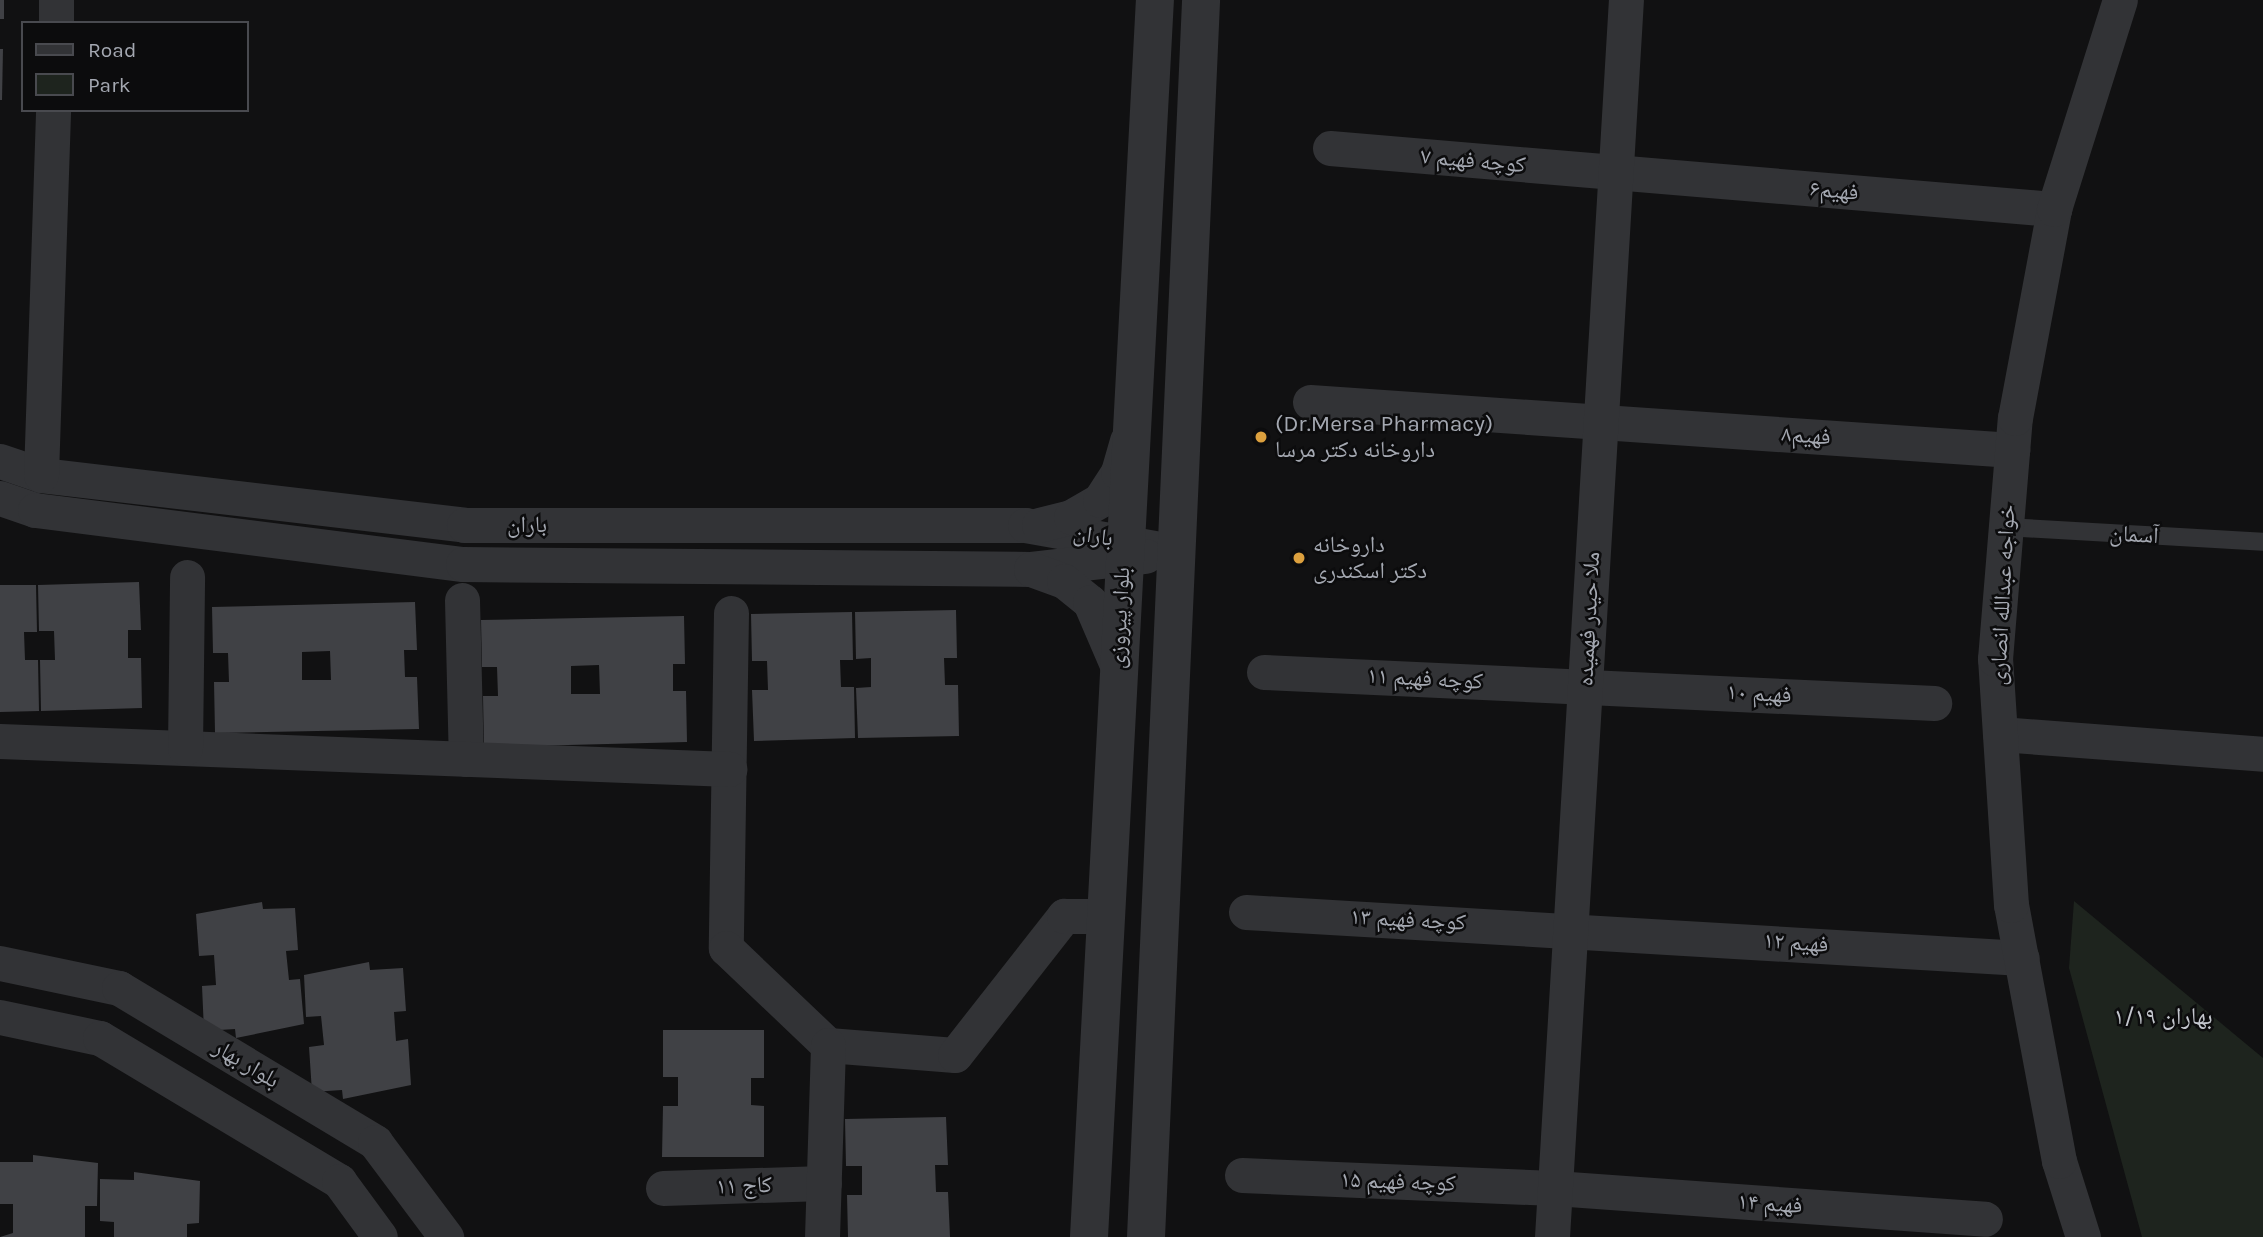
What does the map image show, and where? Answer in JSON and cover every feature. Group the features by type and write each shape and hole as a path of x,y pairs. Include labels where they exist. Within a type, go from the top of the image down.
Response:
{"street":[{"path":"56,0 56,21"},
{"name":"بلوار پیروزی","path":"1088,1237 1103,916 1155,0"},
{"path":"1146,1237 1201,0"},
{"name":"ملا حیدر فهمیده","path":"1552,1237 1626,0"},
{"name":"خواجه عبدالله انصاری","path":"2083,1237 2059,1161 2011,905 1995,659 2012,450 2054,209 2120,0"},
{"path":"41,475 53,112"},
{"name":"کوچه فهیم ۷","path":"1330,148 1615,173"},
{"name":"فهیم۶","path":"1615,173 2054,209"},
{"name":"فهیم۸","path":"1310,402 2012,450"},
{"path":"1035,526 1071,517 1100,500 1118,472 1131,425"},
{"name":"باران","path":"0,461 41,475 464,525 1035,526 1124,550 1176,552"},
{"name":"باران","path":"0,498 35,510 463,564 1031,569 1124,550"},
{"path":"1031,569 1064,581 1090,601 1117,665"},
{"path":"185,748 187,577"},
{"path":"462,600 466,759"},
{"path":"731,613 726,948 828,1045 955,1055 1064,916 1103,916"},
{"name":"کوچه فهیم ۱۱","path":"1264,672 1585,686"},
{"name":"فهیم ۱۰","path":"1585,686 1934,703"},
{"path":"2000,734 2263,754"},
{"path":"0,741 729,769"},
{"name":"کوچه فهیم ۱۳","path":"1246,912 1570,929"},
{"name":"فهیم ۱۲","path":"1570,929 2021,958"},
{"name":"بلوار بهار","path":"0,964 119,988 375,1142 446,1237"},
{"path":"0,1017 100,1038 339,1181 380,1237"},
{"path":"822,1237 828,1045"},
{"name":"کوچه فهیم ۱۵","path":"1242,1175 1555,1188"},
{"name":"کاج ۱۱","path":"663,1188 824,1183"},
{"name":"فهیم ۱۴","path":"1555,1188 1985,1219"}],"lane":[{"name":"آسمان","path":"2006,527 2263,542"}],"green space":[{"path":"2074,901 2263,1058 2263,1237 2142,1237 2069,968"}],"building":[{"path":"0,0 4,0 4,19 0,19"},
{"path":"0,49 3,49 2,100 0,100"},
{"path":"139,582 141,630 128,630 128,658 141,658 142,708 41,711 40,660 55,660 54,631 39,631 38,585"},
{"path":"0,585 36,585 37,632 24,632 25,660 38,660 39,711 0,712"},
{"path":"415,602 417,650 404,650 405,677 417,677 419,729 215,733 214,682 229,682 228,653 213,653 212,607","holes":["330,651 331,680 302,680 302,652"]},
{"path":"956,610 957,658 944,658 945,685 958,685 959,736 858,738 856,688 871,687 871,658 856,659 855,612"},
{"path":"852,612 853,660 840,660 841,687 854,687 855,738 754,741 752,690 768,690 767,661 752,661 751,614"},
{"path":"684,616 685,664 673,664 673,691 686,691 687,742 484,747 483,696 498,696 497,667 482,667 481,620","holes":["599,665 600,694 571,694 571,666"]},
{"path":"262,902 263,909 295,908 298,950 286,951 289,980 300,979 304,1024 236,1038 235,1029 204,1031 202,986 216,985 214,955 199,956 196,914"},
{"path":"369,962 370,970 403,968 406,1011 394,1012 396,1041 408,1039 411,1085 343,1099 342,1090 312,1092 309,1047 324,1045 321,1016 306,1017 304,975"},
{"path":"663,1030 764,1030 764,1078 751,1078 751,1105 764,1106 764,1157 662,1157 663,1106 678,1106 678,1077 663,1077"},
{"path":"946,1117 948,1165 935,1165 936,1192 948,1192 950,1237 848,1237 847,1195 862,1195 862,1166 846,1166 845,1119"},
{"path":"33,1155 98,1163 97,1206 85,1206 85,1237 0,1237 13,1233 13,1204 0,1204 0,1162 33,1162"},
{"path":"134,1172 200,1181 199,1223 187,1224 187,1237 114,1237 114,1222 100,1221 100,1179 134,1180"}],"place":[{"name":"(Dr.Mersa Pharmacy) داروخانه دکتر مرسا","path":"1261,437"},
{"name":"داروخانه دکتر اسکندری","path":"1299,558"}],"district":[{"name":"۱/۱۹ بهاران","path":"2163,1017"}]}
